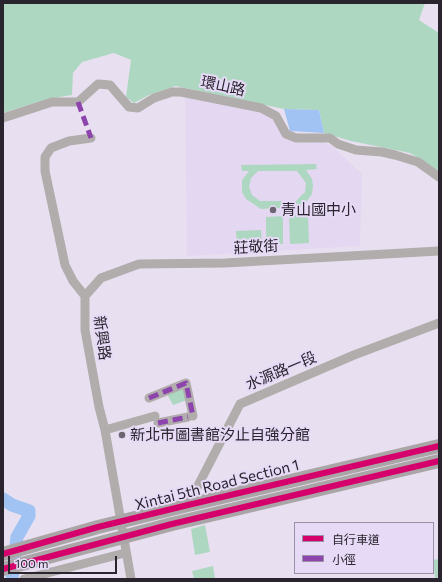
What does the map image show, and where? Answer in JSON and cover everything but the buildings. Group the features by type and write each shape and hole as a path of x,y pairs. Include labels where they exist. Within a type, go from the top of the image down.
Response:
{"main road":[{"name":"Xintai 5th Road Section 1","path":"3,554 188,505 439,446"},
{"name":"Xintai 5th Road Section 1","path":"3,569 122,536 439,461"}],"street":[{"name":"環山路","path":"3,118 52,102 78,102 98,84 110,85 129,107 138,108 154,98 172,92 181,92 261,108 276,116 286,134 296,138 330,138 338,144 356,150 382,152 395,155 418,162 439,176"},
{"name":"新興路","path":"91,138 69,141 51,148 45,157 45,171 65,265 73,281 85,296 85,330 122,522 122,536 130,579"},
{"name":"莊敬街","path":"85,296 101,278 139,264 225,263 439,251"},
{"name":"水源路一段","path":"188,505 240,404 354,355 439,323"},
{"path":"105,430 157,420 190,417 186,383 149,398"},
{"path":"24,579 125,553"}],"shaded area":[{"name":"青山國中小","path":"185,97 260,112 272,119 282,135 295,143 321,142 331,145 362,174 360,246 187,256"}],"green space":[{"path":"3,3 425,3 419,20 439,33 439,171 410,153 351,141 324,133 319,110 284,109 176,86 149,95 134,103 126,97 131,60 114,53 82,62 73,73 72,95 47,99 3,113"},
{"path":"316,164 317,169 306,170 312,179 312,194 304,205 298,207 261,209 246,199 242,192 242,180 249,171 242,171 241,165","holes":["258,171 297,171 306,183 305,192 296,201 260,201 252,195 249,187 251,178"]},
{"path":"308,214 309,243 290,244 289,215"},
{"path":"283,216 283,244 266,244 266,217"},
{"path":"261,230 262,246 237,248 236,231"},
{"path":"185,386 187,400 173,405 167,394"},
{"path":"205,525 210,552 195,555 191,529"},
{"path":"439,559 439,577 435,578 434,569 434,560"},
{"path":"213,566 215,579 194,579 192,571"}],"water":[{"path":"284,109 319,110 324,133 290,131"}],"waterway":[{"path":"3,499 12,505 29,511 29,516 17,537 12,579"}],"marked path":[{"path":"78,102 91,138"},
{"path":"149,398 186,383 193,416"},
{"path":"158,423 188,417"}],"cycle path":[{"path":"3,554 98,527 439,446"},
{"path":"3,569 172,524 439,461"}],"place":[{"name":"青山國中小","path":"273,210"},
{"name":"新北市圖書館汐止自強分館","path":"122,435"}]}
